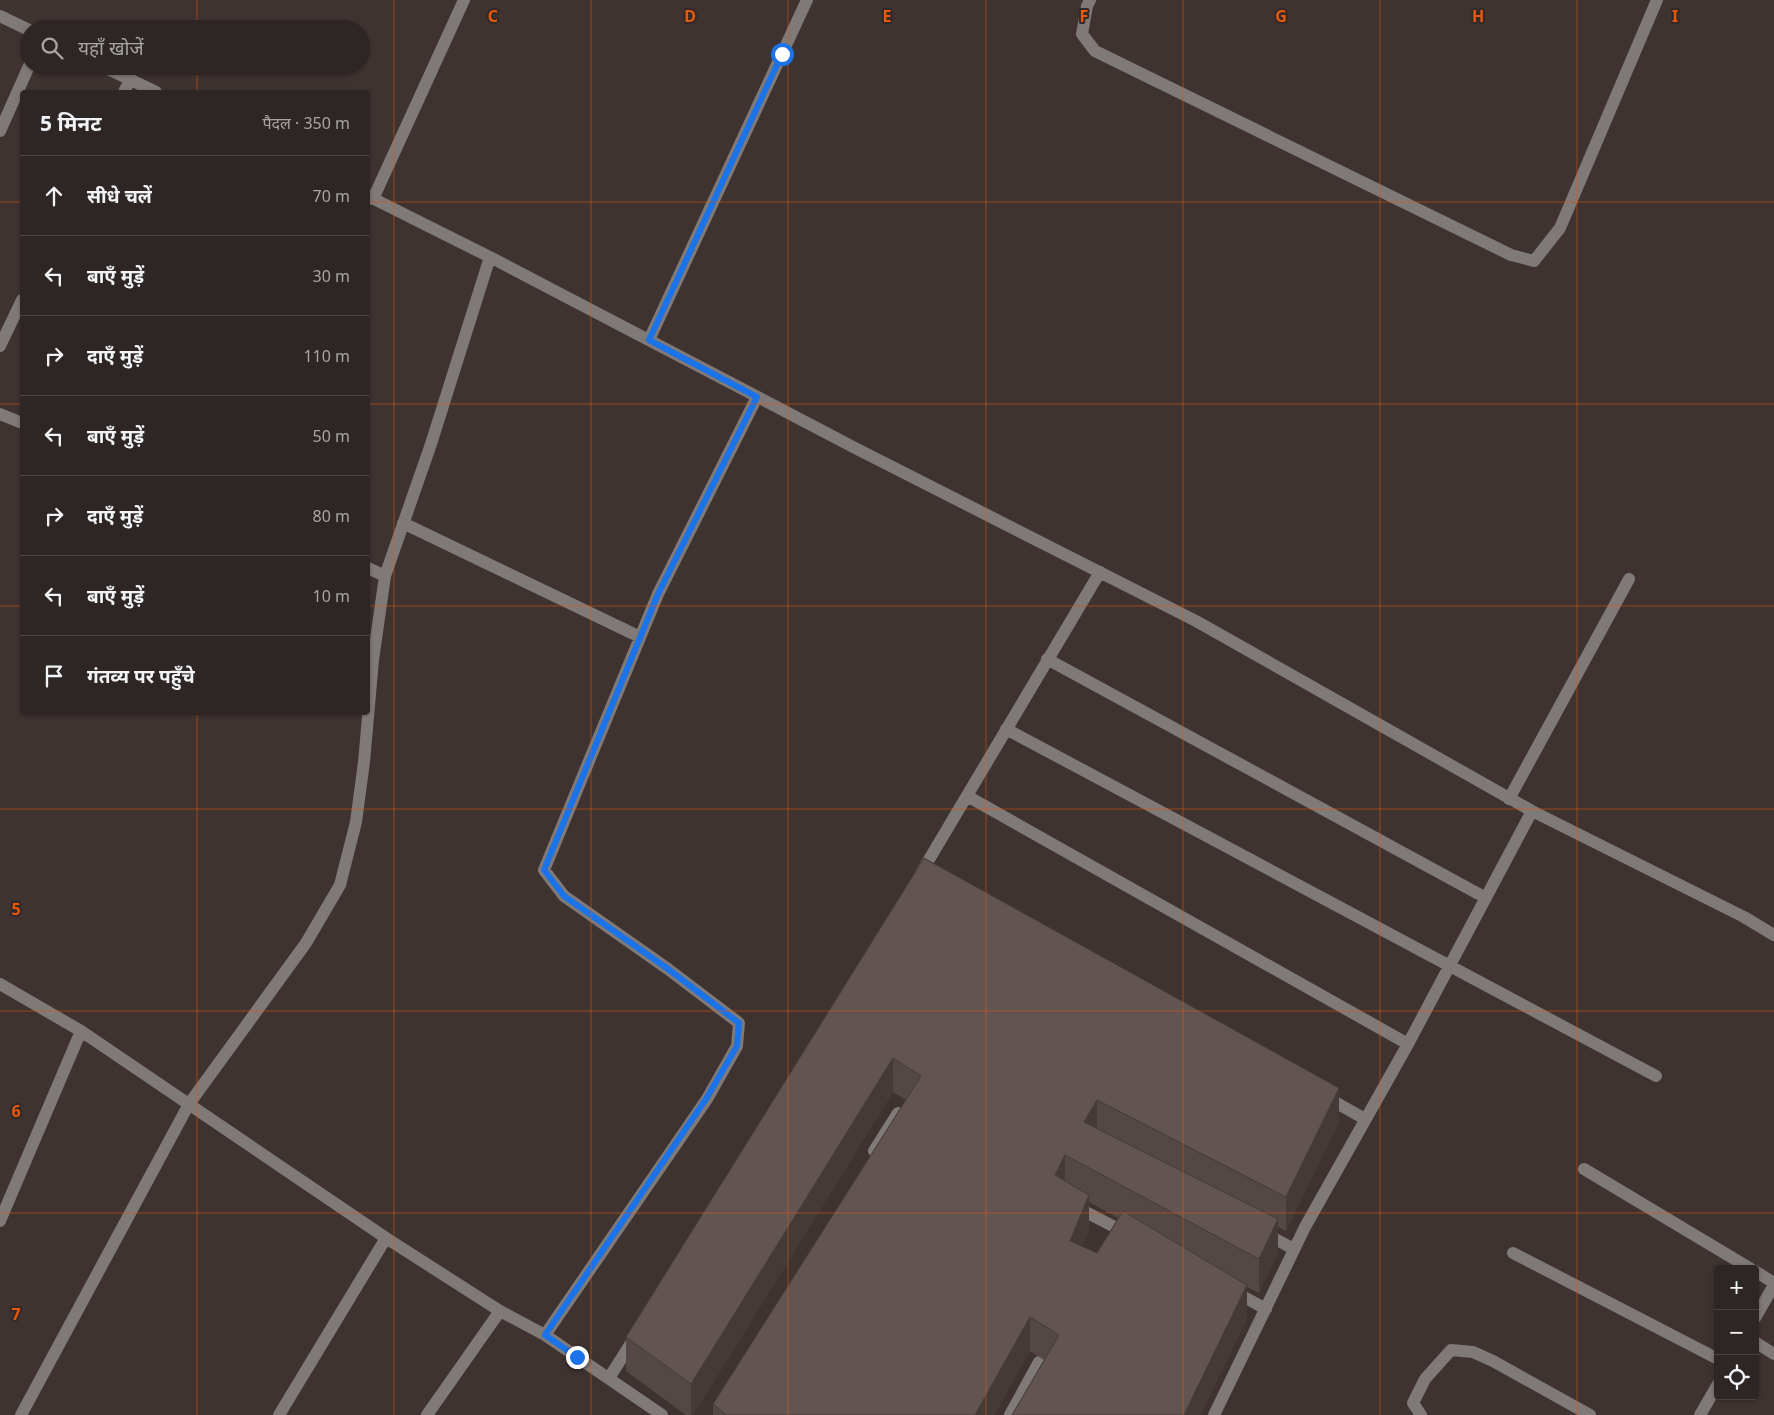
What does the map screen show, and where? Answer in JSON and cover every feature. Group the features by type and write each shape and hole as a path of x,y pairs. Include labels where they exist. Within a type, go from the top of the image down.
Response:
{"street":[{"path":"464,0 370,198 490,257 757,397 1196,621 1532,812 1735,913 1774,935"},
{"path":"649,340 807,0"},
{"path":"1090,0 1086,6 1082,34 1095,50 1511,255 1534,261 1560,228 1657,0"},
{"path":"0,16 20,26"},
{"path":"0,131 26,75"},
{"path":"120,75 152,90"},
{"path":"125,90 130,80"},
{"path":"370,694 385,576 431,444 490,257"},
{"path":"0,346 20,304"},
{"path":"545,1335 706,1099 737,1046 739,1023 668,969 564,896 544,870 658,594 757,397"},
{"path":"0,414 20,422"},
{"path":"403,523 640,637"},
{"path":"370,569 385,576"},
{"path":"923,877 967,796 1100,572"},
{"path":"1509,798 1629,579"},
{"path":"1047,659 1486,898"},
{"path":"21,1415 189,1104 306,943 340,885 357,814 368,715"},
{"path":"1006,729 1656,1076"},
{"path":"967,796 1408,1044"},
{"path":"1214,1415 1305,1227 1408,1044 1532,812"},
{"path":"0,984 80,1031 386,1238 500,1311 545,1335 609,1378 653,1412"},
{"path":"0,1221 80,1031"},
{"path":"1313,1090 1365,1119"},
{"path":"867,1163 898,1113"},
{"path":"1584,1169 1744,1265"},
{"path":"1082,1210 1135,1238"},
{"path":"1252,1227 1294,1249"},
{"path":"279,1415 386,1238"},
{"path":"1513,1253 1714,1357"},
{"path":"1759,1274 1774,1284 1759,1311"},
{"path":"1223,1285 1266,1309"},
{"path":"427,1415 500,1311"},
{"path":"609,1378 640,1328"},
{"path":"1759,1345 1774,1354"},
{"path":"1421,1415 1413,1403 1425,1378 1451,1350 1473,1352 1486,1358 1590,1415"},
{"path":"1010,1415 1039,1362"},
{"path":"1700,1415 1714,1391"}],"building":[{"path":"924,858 1339,1088 1286,1197 1097,1100 1084,1122 1278,1219 1259,1259 1065,1155 1055,1175 1089,1195 1070,1241 1097,1253 1123,1211 1247,1285 1184,1415 1012,1415 1059,1335 1030,1317 975,1415 726,1415 713,1404 921,1076 893,1058 691,1384 626,1337"}],"route":[{"path":"577,1357 545,1335 706,1099 737,1046 739,1023 668,969 564,896 544,870 658,594 757,397 649,340 782,54"}]}
